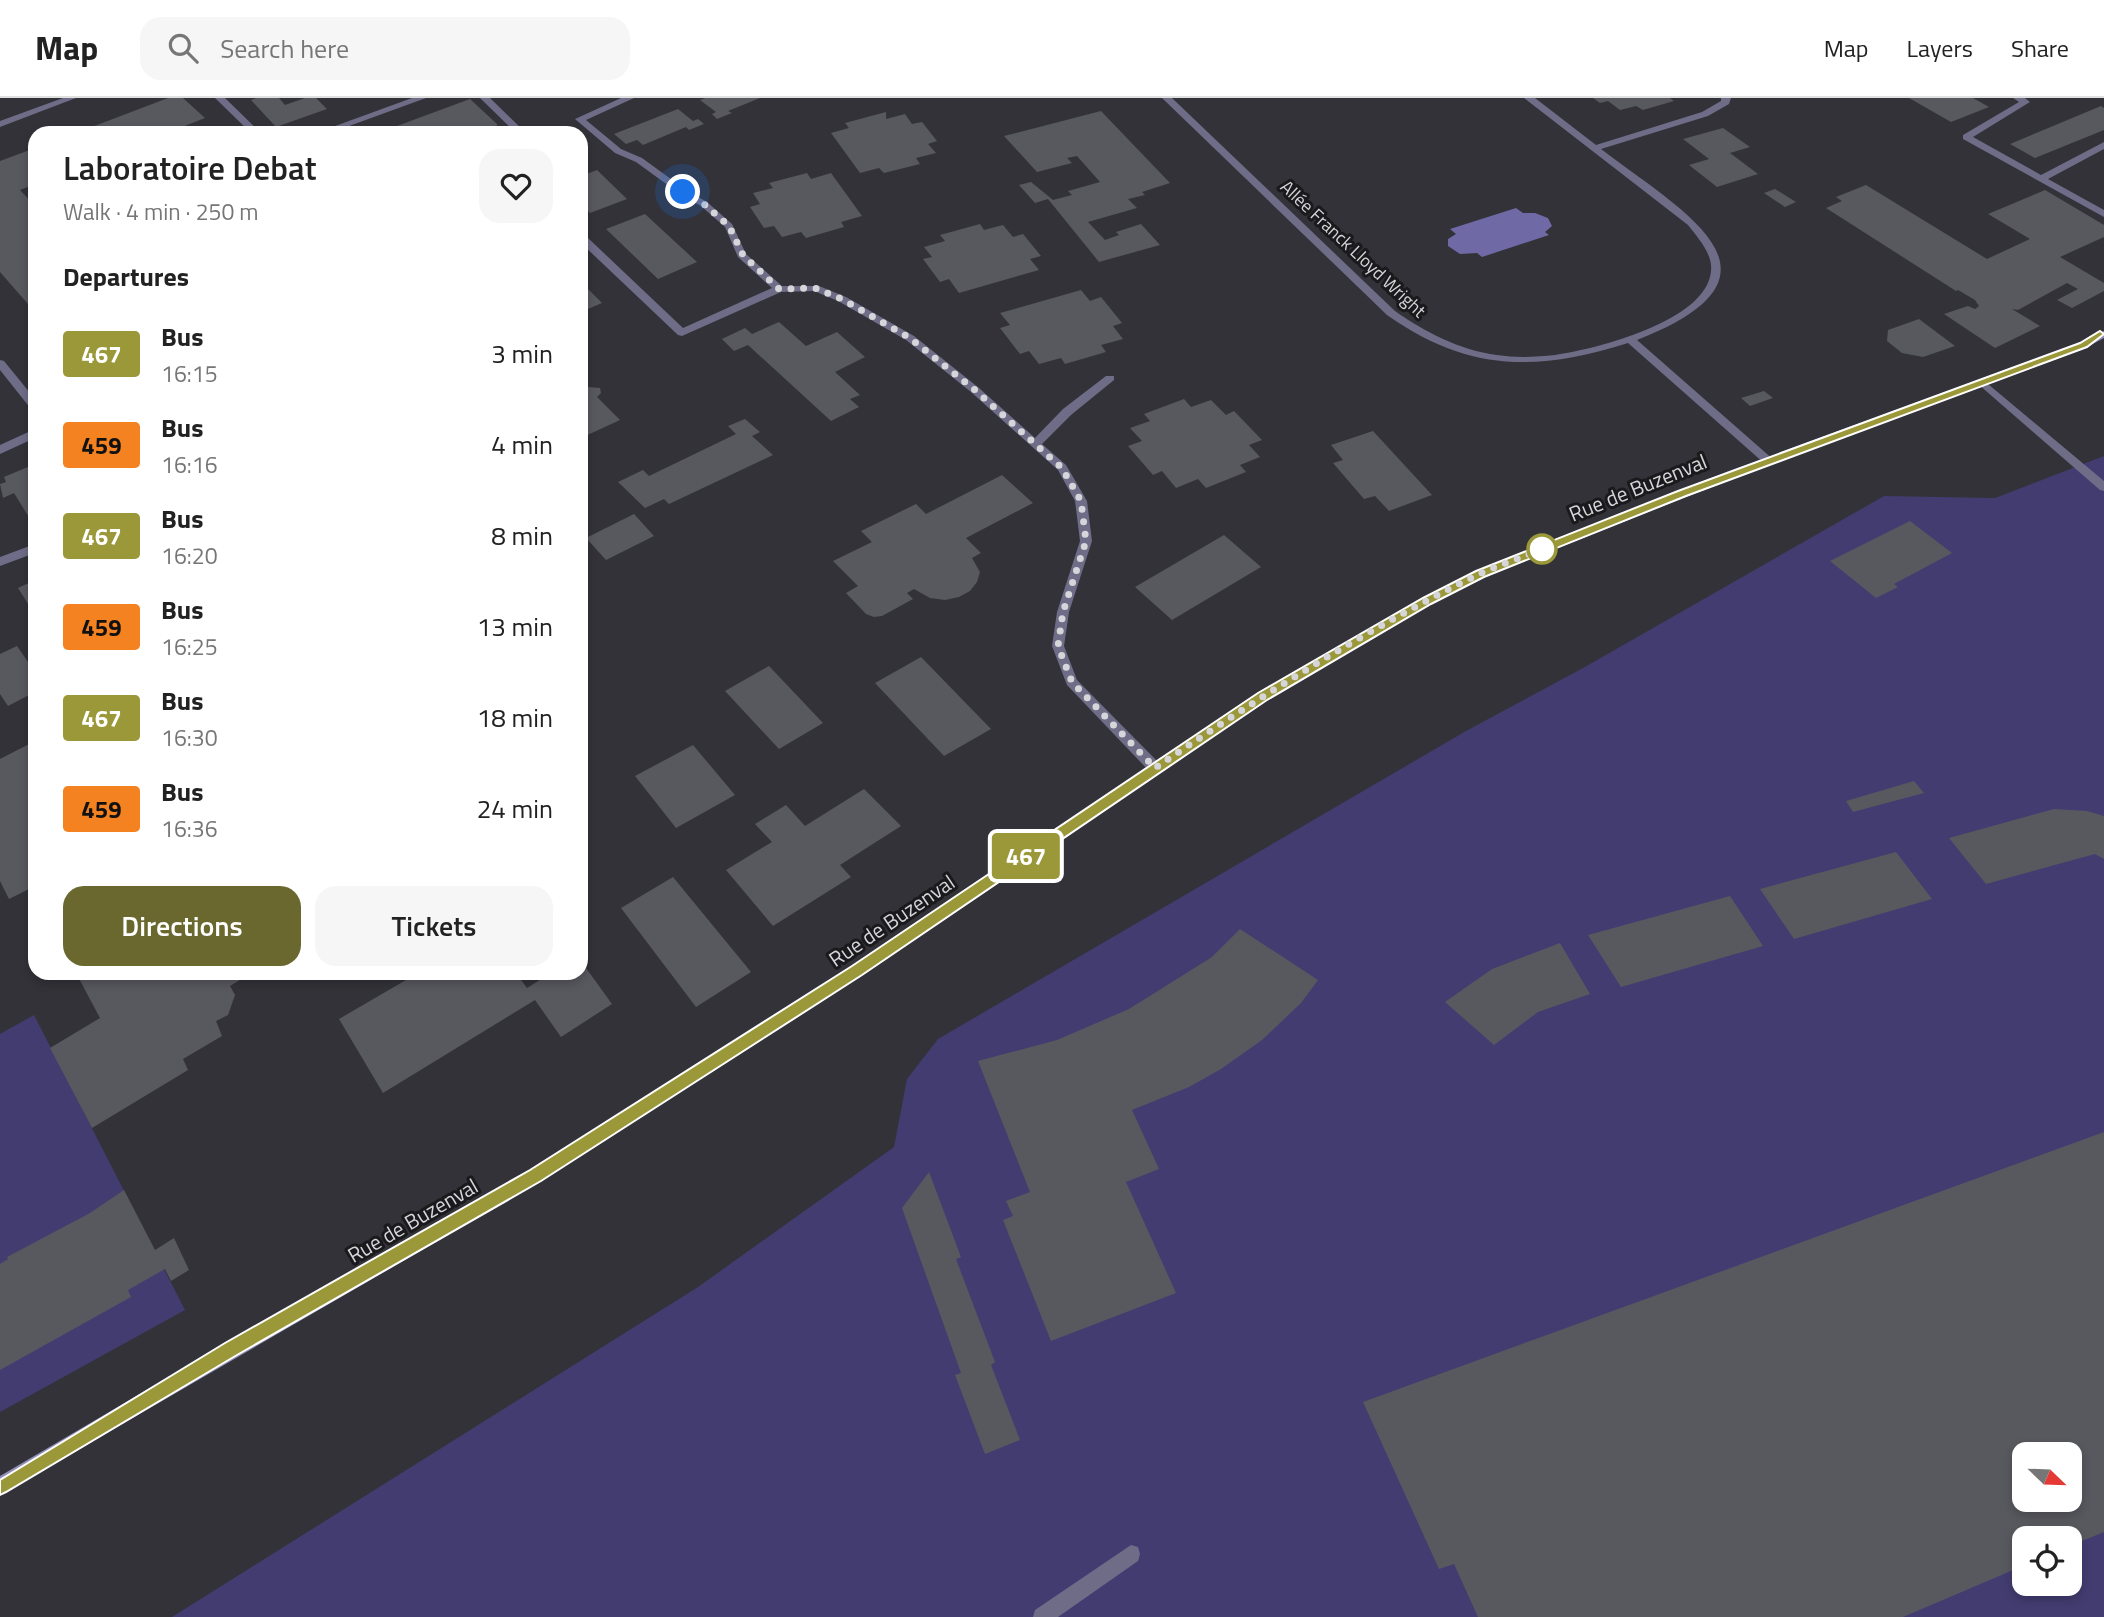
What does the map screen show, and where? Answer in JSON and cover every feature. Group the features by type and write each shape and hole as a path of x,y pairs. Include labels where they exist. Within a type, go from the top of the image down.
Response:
{"main road":[{"name":"Rue de Buzenval","path":"0,1486 231,1349 535,1175 857,971 1262,696 1427,601 1470,579 1769,461 2083,345 2104,334"}],"street":[{"path":"0,124 71,98"},
{"path":"220,98 249,126"},
{"path":"341,126 421,98"},
{"path":"485,98 514,126"},
{"path":"629,98 580,119 618,151 639,160 704,204 729,226 743,255 779,289"},
{"name":"Allée Franck Lloyd Wright","path":"1167,98 1391,313 1417,332 1493,358 1525,360 1564,357 1630,340 1685,315 1707,296 1717,271 1710,247 1691,223 1529,98"},
{"path":"1595,148 1705,114 1726,102 1726,98"},
{"path":"2018,98 2025,102 1966,138 2104,214"},
{"path":"2041,179 2104,145"},
{"path":"588,244 682,333 779,289 815,288 842,299 910,338 1062,468 1081,501 1086,541 1063,612 1058,646 1072,682 1155,768"},
{"path":"1630,340 1769,461"},
{"path":"0,363 28,397"},
{"path":"1035,444 1067,412 1110,378"},
{"path":"1982,382 2104,487"},
{"path":"0,450 28,436"},
{"path":"0,562 28,551"},
{"path":"1042,1617 1131,1554"}],"shaded area":[{"path":"1516,208 1523,213 1535,213 1548,218 1552,226 1545,232 1549,235 1482,257 1477,253 1460,254 1448,246 1448,239 1456,234 1450,229"},
{"path":"2104,456 2104,1617 172,1617 698,1287 894,1147 907,1079 938,1039 1466,731 1583,668 1884,496 1995,498"},
{"path":"34,1015 185,1310 0,1412 0,1034"}],"building":[{"path":"168,98 183,98 205,118 185,126 94,126"},
{"path":"279,98 285,105 305,98 316,98 327,109 275,126 251,100"},
{"path":"760,98 728,111 732,113 717,119 712,114 716,112 700,100"},
{"path":"1593,98 1670,98 1674,101 1643,110 1636,106 1620,110 1608,101 1600,103"},
{"path":"1909,98 1973,98 1989,107 1951,122"},
{"path":"470,99 498,125 495,126 397,126"},
{"path":"2101,106 2104,108 2104,130 2035,158 2010,144"},
{"path":"678,109 693,121 698,119 704,124 689,130 686,127 643,145 637,140 626,144 614,134"},
{"path":"1101,111 1170,183 1142,192 1145,195 1128,199 1137,208 1088,222 1105,240 1119,235 1116,232 1141,224 1160,245 1099,262 1048,199 1035,203 1019,185 1031,182 1053,200 1072,195 1068,191 1100,182 1077,156 1067,158 1072,163 1037,172 1004,136"},
{"path":"886,112 886,119 905,114 912,124 922,122 937,141 928,144 936,153 916,158 920,164 884,173 879,168 860,173 831,133 849,128 845,123"},
{"path":"1723,128 1750,147 1730,153 1758,174 1717,187 1689,165 1709,159 1683,139"},
{"path":"28,151 28,187 20,190 28,199 28,304 0,272 0,161"},
{"path":"597,170 627,199 590,213 588,173"},
{"path":"807,173 811,179 831,173 862,216 841,222 844,227 806,238 801,232 782,237 774,226 764,228 750,207 760,204 753,193 773,188 769,183"},
{"path":"1866,185 1987,259 2030,239 1988,214 2045,190 2104,225 2104,237 2060,257 2104,283 2104,291 2072,308 2057,300 2078,289 2067,283 2018,310 2012,309 2040,326 1995,348 1944,314 1968,306 1975,309 1979,306 1975,300 1956,291 1826,208 1842,201 1836,197"},
{"path":"1775,189 1796,202 1785,207 1764,193"},
{"path":"645,214 697,262 658,279 606,229"},
{"path":"980,224 984,230 1003,225 1013,237 1023,234 1041,256 1030,259 1039,270 959,293 949,279 940,282 923,259 932,257 924,247 945,241 940,235"},
{"path":"588,289 602,303 588,309"},
{"path":"1081,290 1090,301 1101,297 1122,323 1113,326 1123,339 1101,345 1106,352 1065,364 1061,358 1039,364 1029,351 1020,354 1000,328 1010,325 1000,313"},
{"path":"1919,319 1955,346 1923,357 1902,353 1887,341 1888,330"},
{"path":"779,322 806,346 837,332 865,357 835,372 860,395 850,399 859,407 831,421 748,345 734,351 722,339 745,328 752,334"},
{"path":"588,387 600,388 601,393 597,397 620,420 588,435"},
{"path":"1764,391 1773,398 1750,406 1741,398"},
{"path":"1184,399 1191,407 1211,400 1226,415 1234,411 1262,440 1249,445 1260,457 1240,465 1246,472 1206,488 1198,479 1176,488 1162,471 1153,475 1128,446 1142,441 1130,428 1150,421 1144,414"},
{"path":"745,419 760,432 752,436 773,455 669,504 664,499 645,508 618,482 643,470 649,476 736,434 728,426"},
{"path":"1373,431 1432,495 1389,511 1375,496 1364,499 1333,463 1343,460 1331,445"},
{"path":"28,467 28,516 14,493 3,498 0,484 6,482 4,477"},
{"path":"1002,475 1033,503 966,538 981,553 972,558 980,572 970,591 945,600 930,598 914,589 907,593 913,599 882,616 874,617 866,614 846,593 858,586 833,561 872,542 861,531 916,504 926,514"},
{"path":"634,514 654,536 606,560 588,537"},
{"path":"1910,521 1952,553 1894,584 1898,587 1876,598 1830,561"},
{"path":"1224,535 1261,567 1172,620 1135,587"},
{"path":"28,583 28,604 18,588"},
{"path":"17,646 28,662 28,696 8,706 0,694 0,654"},
{"path":"921,657 991,729 944,756 875,683"},
{"path":"769,666 823,723 779,749 725,691"},
{"path":"28,745 28,890 9,899 0,881 0,759"},
{"path":"693,745 735,795 676,828 635,776"},
{"path":"1914,781 1924,793 1853,812 1846,801"},
{"path":"864,789 901,826 840,865 851,877 773,926 726,870 772,842 755,824 786,805 805,826"},
{"path":"2054,809 2087,811 2104,816 2104,859 2095,854 1986,884 1949,838"},
{"path":"1896,852 1932,899 1794,939 1760,889"},
{"path":"673,877 751,972 696,1007 621,908"},
{"path":"1730,896 1763,946 1621,987 1588,935"},
{"path":"1240,929 1318,980 1301,1003 1262,1040 1221,1069 1189,1087 1132,1110 1159,1169 1126,1182 1176,1293 1051,1341 1003,1220 1013,1216 1006,1201 1030,1192 978,1061 1057,1040 1129,1009 1212,957"},
{"path":"1560,943 1590,994 1538,1012 1494,1045 1445,1002 1492,969"},
{"path":"588,971 612,1004 561,1037 535,1000 383,1093 339,1019 406,980 521,980 527,988 540,980 588,980"},
{"path":"80,980 240,980 230,986 235,995 228,1015 216,1021 222,1036 183,1059 188,1070 92,1128 50,1048 100,1018"},
{"path":"2104,1132 2104,1532 2082,1541 2082,1526 2012,1526 2012,1571 1903,1617 1478,1617 1454,1564 1439,1569 1363,1402"},
{"path":"929,1172 961,1257 956,1259 995,1362 991,1365 1020,1440 985,1454 955,1375 961,1373 902,1208"},
{"path":"124,1190 155,1250 174,1238 189,1270 171,1281 165,1269 128,1290 131,1297 0,1370 0,1264 8,1259 7,1257 90,1213"}],"bus line":[{"name":"467","path":"0,1486 231,1349 535,1175 857,971 1262,696 1427,601 1480,574 1682,494 2083,345 2104,334"}],"route":[{"path":"683,192 704,204 729,226 743,255 779,289 815,288 842,299 910,338 975,390 1062,468 1081,501 1086,541 1063,612 1058,646 1072,682 1155,768 1262,696 1427,601 1480,574 1542,549"}]}
